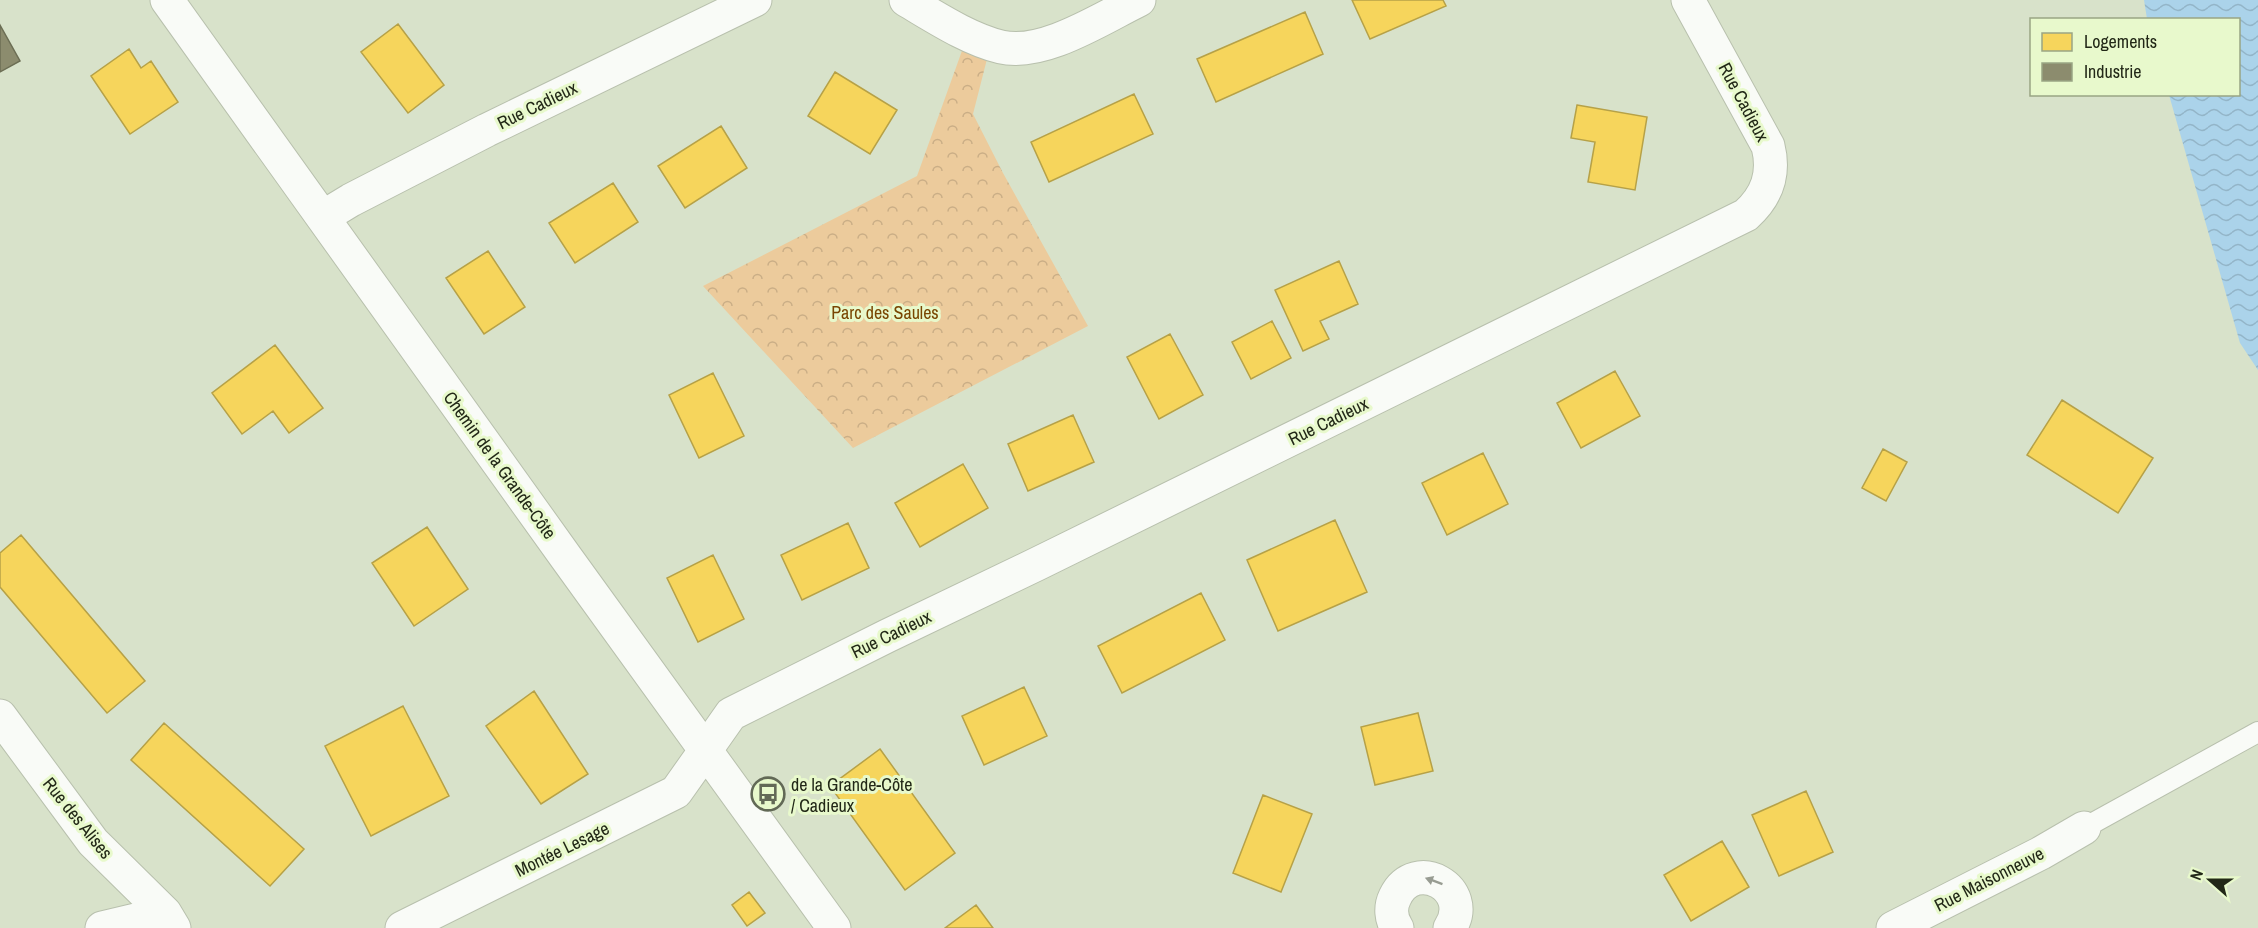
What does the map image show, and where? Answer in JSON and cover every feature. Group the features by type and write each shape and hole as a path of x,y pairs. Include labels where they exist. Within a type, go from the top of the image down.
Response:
{"street":[{"name":"Chemin de la Grande-Côte","path":"167,0 834,928"},
{"name":"Rue Cadieux","path":"323,218 351,200 487,130 755,0"},
{"path":"906,0 975,37 1003,47 1016,48 1060,39 1139,0"},
{"name":"Rue Cadieux","path":"705,751 731,714 1746,215 1767,189 1771,167 1768,146 1688,0"},
{"name":"Rue des Alises","path":"0,716 93,842 169,921"},
{"name":"Montée Lesage","path":"402,928 676,792 705,751"},
{"name":"Rue Maisonneuve","path":"1893,928 1934,919 2084,828"},
{"path":"1397,928 1393,919 1392,907 1398,890 1407,882 1424,878 1441,883 1450,891 1456,907 1455,919 1450,928"},
{"name":"Rue des Alises","path":"102,928 169,921"}],"lane":[{"path":"2084,828 2258,732"}],"green space":[{"name":"Parc des Saules","path":"963,48 987,59 973,114 1088,326 853,448 703,286 917,176"}],"water":[{"path":"2144,0 2258,0 2258,370 2240,343 2169,96 2240,96 2240,18 2147,18"}],"building: Logements":[{"path":"1352,0 1443,0 1446,6 1370,39"},
{"path":"1305,12 1323,54 1216,102 1197,59"},
{"path":"398,24 444,85 408,113 361,52"},
{"path":"129,49 141,68 151,61 178,102 130,134 91,76"},
{"path":"835,72 897,110 870,154 808,116"},
{"path":"1134,94 1153,134 1049,182 1031,142"},
{"path":"1577,105 1647,117 1635,190 1588,182 1595,142 1571,138"},
{"path":"721,126 747,168 685,208 658,166"},
{"path":"613,183 638,222 575,263 549,223"},
{"path":"488,251 525,307 484,334 446,278"},
{"path":"1339,261 1358,304 1320,321 1329,339 1303,351 1275,290"},
{"path":"1272,321 1291,358 1251,379 1232,342"},
{"path":"1170,334 1203,395 1159,419 1127,357"},
{"path":"275,345 323,408 289,433 273,411 242,434 212,393"},
{"path":"1615,371 1640,416 1581,448 1557,403"},
{"path":"713,373 744,436 699,458 669,395"},
{"path":"2062,400 2153,458 2118,513 2027,455"},
{"path":"1073,415 1094,462 1028,491 1008,444"},
{"path":"1883,449 1907,462 1886,501 1862,488"},
{"path":"1483,453 1508,504 1447,535 1422,483"},
{"path":"963,464 988,508 920,547 895,503"},
{"path":"1335,520 1367,592 1278,631 1247,560"},
{"path":"848,523 869,568 802,600 781,555"},
{"path":"427,527 468,589 414,626 372,563"},
{"path":"21,535 145,681 107,713 0,587 0,553"},
{"path":"713,555 744,619 698,642 667,578"},
{"path":"1201,593 1225,640 1122,693 1098,646"},
{"path":"1024,687 1047,736 984,765 962,716"},
{"path":"534,691 588,774 541,804 486,726"},
{"path":"403,706 449,796 371,836 325,746"},
{"path":"1418,713 1433,771 1375,785 1361,727"},
{"path":"164,723 304,849 270,886 131,760"},
{"path":"880,749 955,853 905,890 830,786"},
{"path":"1806,791 1833,852 1779,876 1752,815"},
{"path":"1263,795 1312,814 1281,892 1233,873"},
{"path":"1722,841 1749,887 1691,921 1664,875"},
{"path":"749,892 765,913 747,926 732,905"},
{"path":"976,905 993,928 945,928"}],"building: Industrie":[{"path":"0,25 20,61 0,72"}],"place":[{"name":"de la Grande-Côte / Cadieux","path":"768,794"}]}
